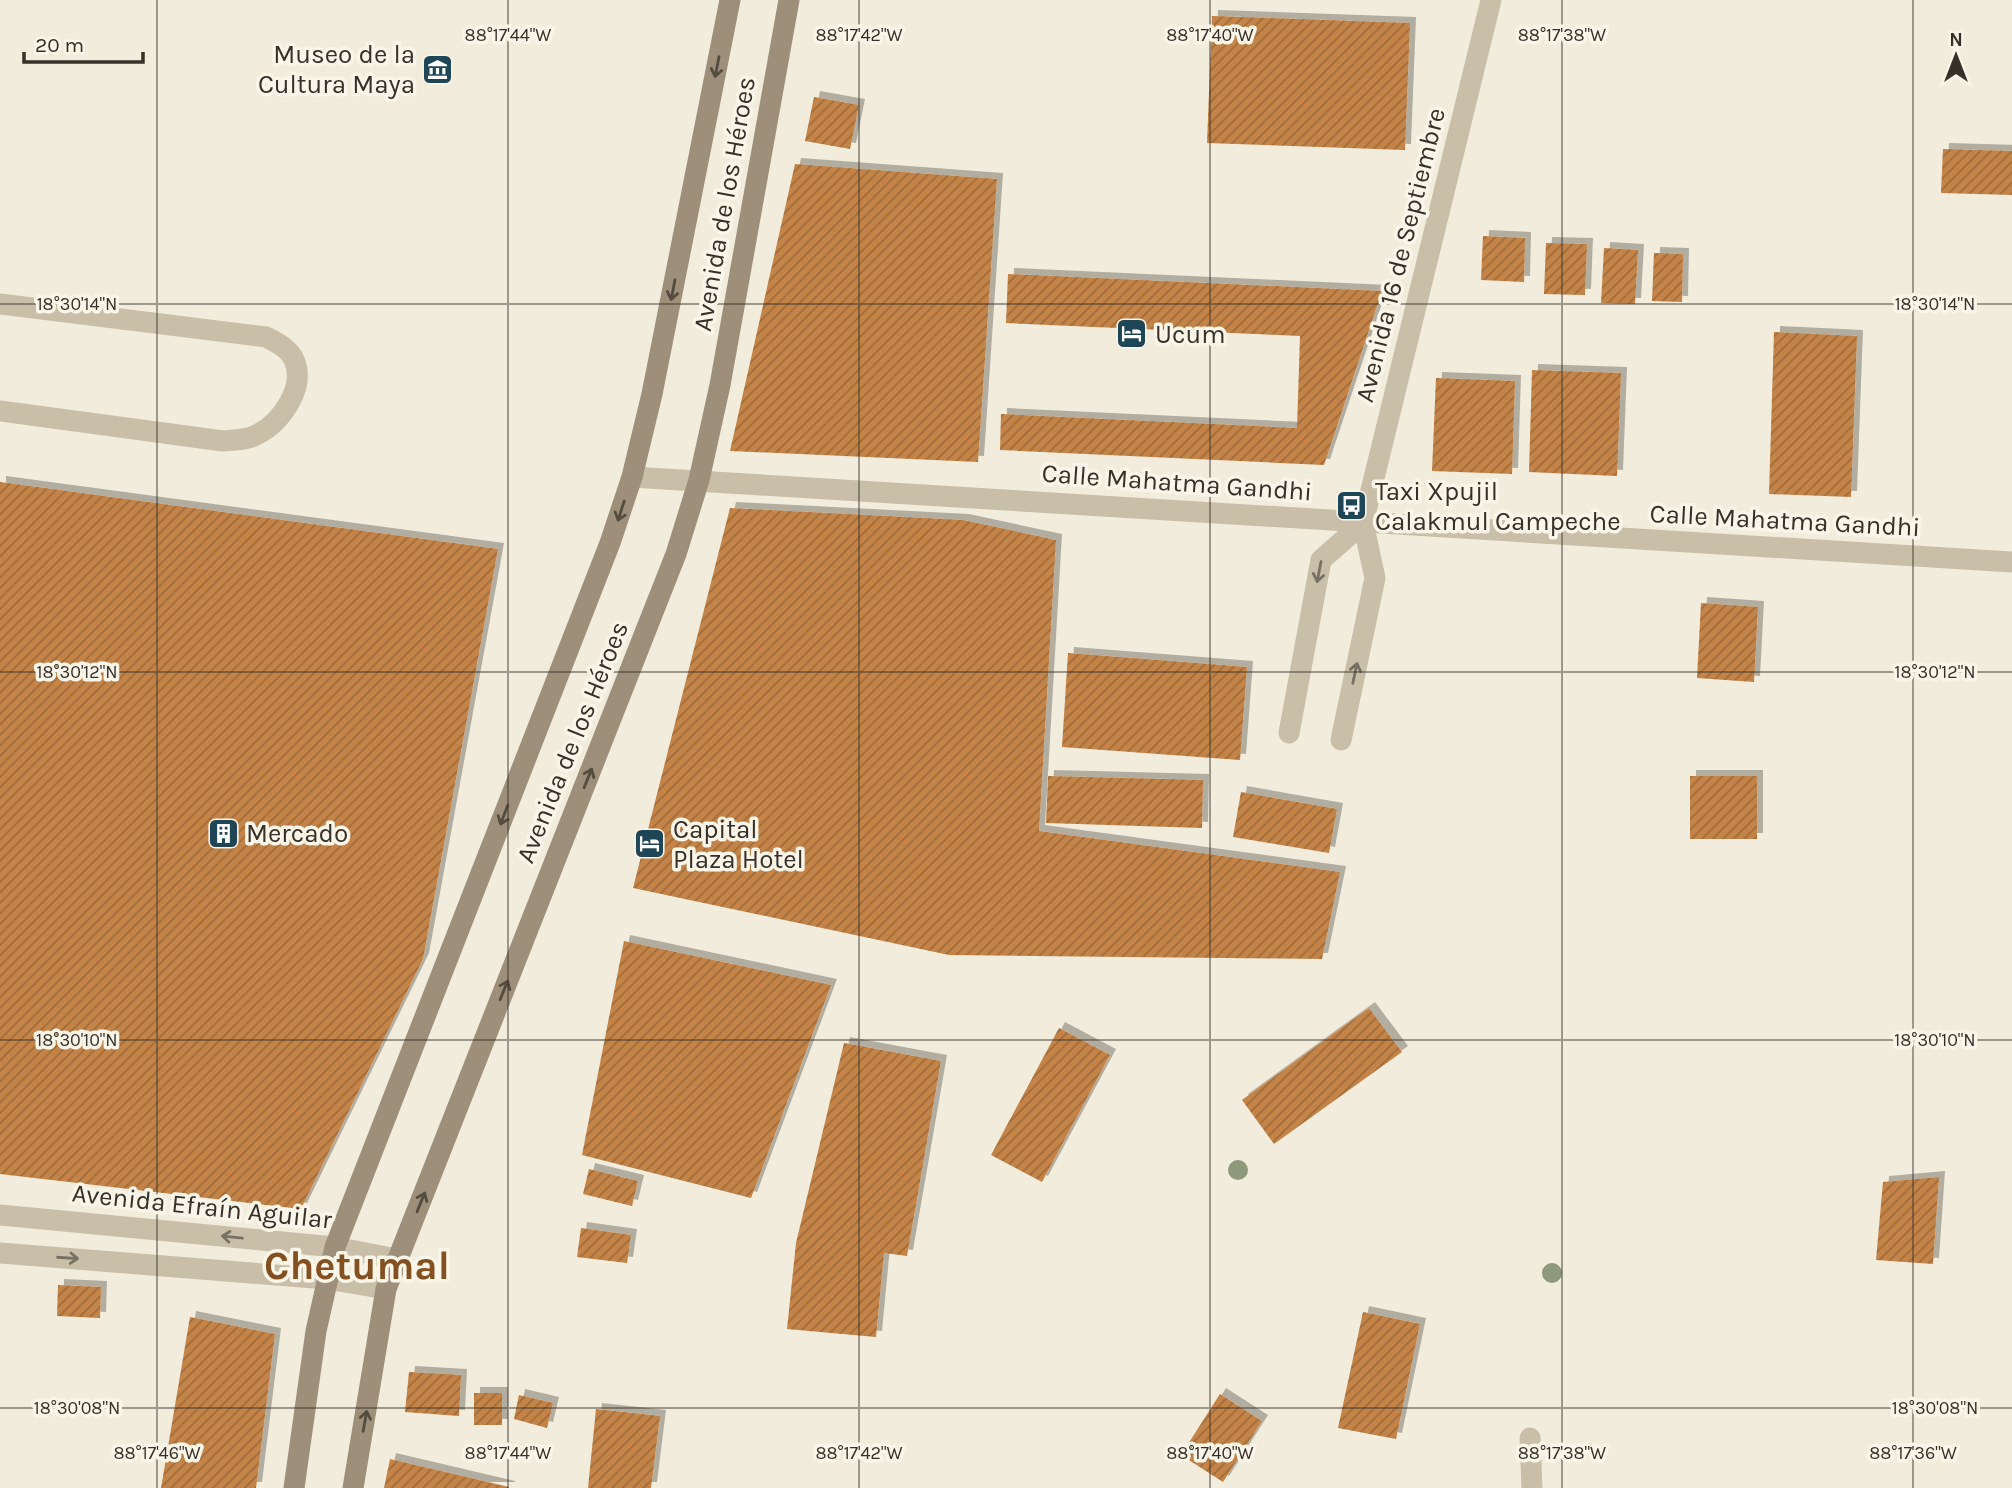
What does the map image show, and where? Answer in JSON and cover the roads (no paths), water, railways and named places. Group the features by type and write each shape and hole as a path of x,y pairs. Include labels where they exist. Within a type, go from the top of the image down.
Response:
{"street":[{"name":"Avenida de los Héroes","path":"294,1488 316,1331 335,1247 610,543 632,477 652,394 730,0"},
{"name":"Avenida de los Héroes","path":"353,1488 386,1289 676,554 699,480 720,385 789,0"},
{"name":"Avenida 16 de Septiembre","path":"1363,523 1491,0"},
{"path":"0,304 266,337 284,346 295,360 298,376 291,401 275,421 253,437 223,441 0,411"},
{"name":"Calle Mahatma Gandhi","path":"632,477 2012,562"},
{"path":"1289,733 1321,560 1363,523 1375,578 1341,740"},
{"name":"Avenida Efraín Aguilar","path":"0,1215 335,1247 397,1259"},
{"path":"115,1262 118,1226"},
{"path":"0,1253 327,1279 386,1289"},
{"path":"1531,1438 1532,1488"}],"place":[{"name":"Museo de la Cultura Maya","path":"438,69"},
{"name":"Ucum","path":"1132,334"},
{"name":"Taxi Xpujil Calakmul Campeche","path":"1352,506"},
{"name":"Mercado","path":"223,833"},
{"name":"Capital Plaza Hotel","path":"650,844"}],"district":[{"name":"Chetumal","path":"357,1265"}]}
